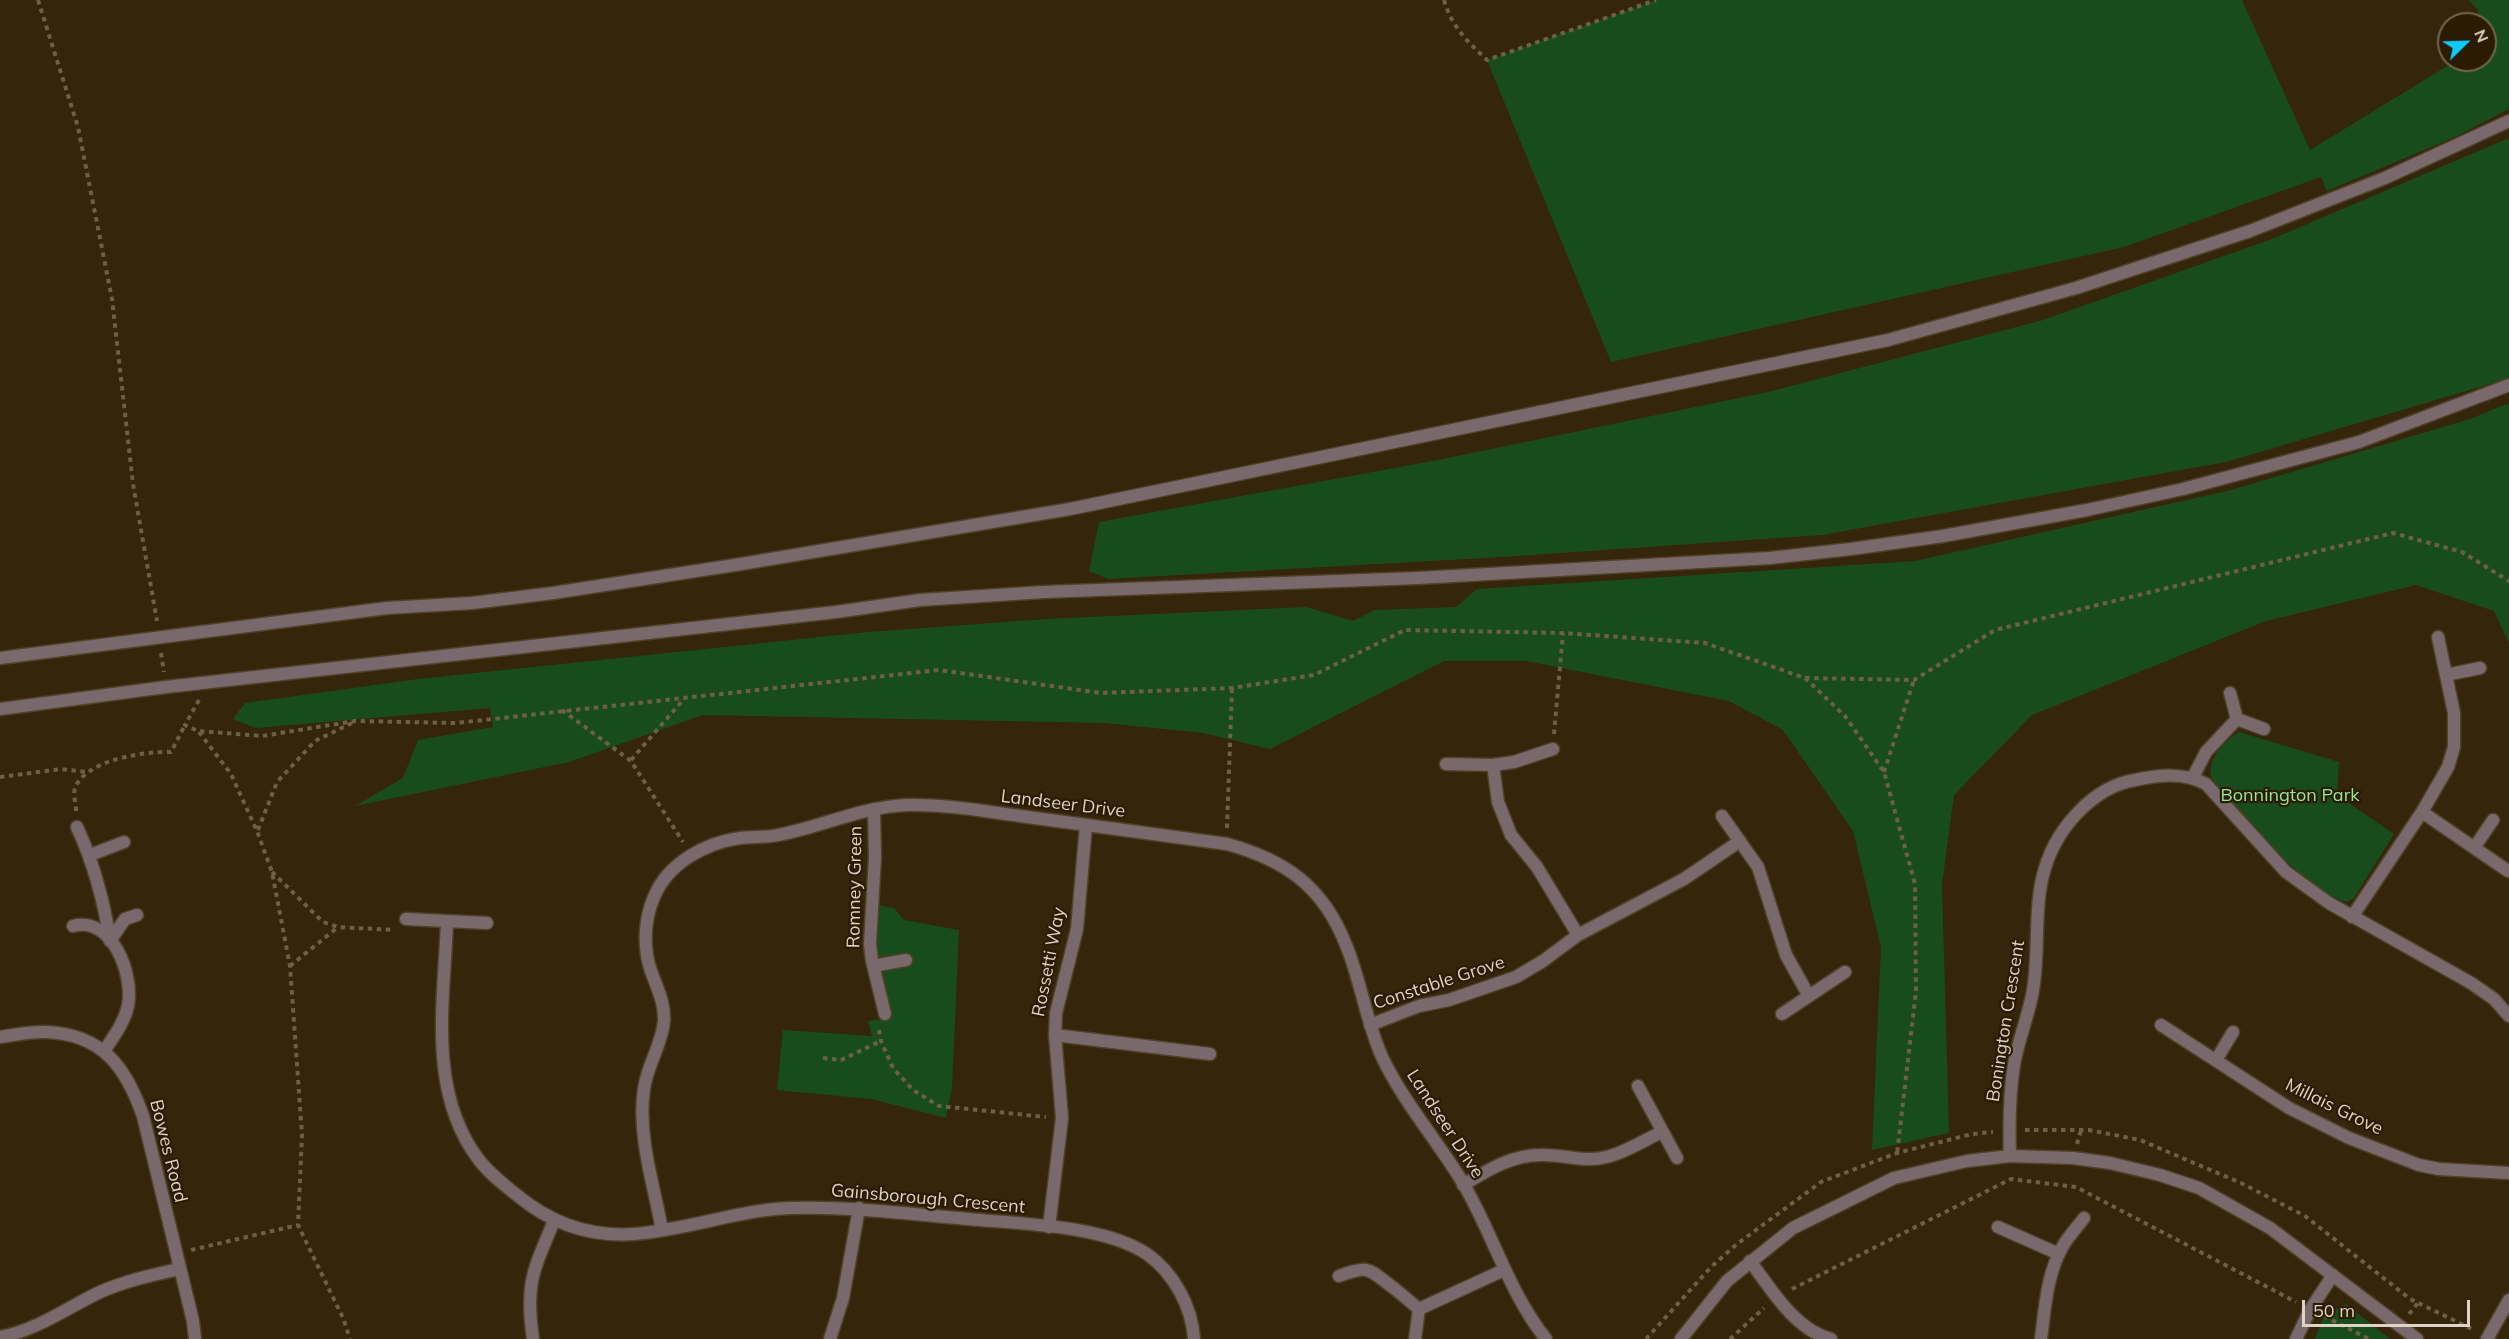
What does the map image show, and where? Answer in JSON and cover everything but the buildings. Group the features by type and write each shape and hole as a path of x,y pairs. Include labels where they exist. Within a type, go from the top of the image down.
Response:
{"street":[{"path":"0,658 387,608 472,603 553,593 758,562 1070,509 1888,340 2076,288 2250,231 2385,178 2509,121"},
{"path":"0,709 166,687 836,612 920,600 1055,592 1512,573 1770,558 1851,549 1965,532 2183,489 2359,442 2509,385"},
{"path":"2352,916 2422,812 2448,767 2454,747 2454,713 2439,637"},
{"path":"2446,675 2480,668"},
{"path":"2230,693 2237,719"},
{"path":"2237,719 2264,729"},
{"path":"2237,719 2206,752 2193,777 2206,784 2228,806 2250,834 2286,872 2329,903 2471,983 2494,999 2509,1016"},
{"path":"1446,764 1493,765 1514,762 1553,749"},
{"path":"1493,765 1498,802 1510,835 1537,867 1578,935"},
{"name":"Bonington Crescent","path":"2010,1156 2014,1064 2033,991 2041,891 2045,869 2053,848 2075,816 2105,790 2131,780 2162,775 2193,777"},
{"name":"Landseer Drive","path":"662,1230 646,1146 643,1115 644,1088 661,1041 664,1020 661,998 650,969 645,946 647,917 664,878 692,855 714,844 805,830 854,813 874,809 906,805 936,806 1227,844 1258,852 1288,869 1313,890 1333,918 1347,945 1382,1056 1398,1087 1463,1185 1504,1270 1531,1319 1546,1339"},
{"name":"Romney Green","path":"874,809 875,857 870,925 873,966 885,1014"},
{"path":"2422,812 2508,871"},
{"path":"1722,816 1762,876 1786,956 1809,996"},
{"path":"2474,848 2493,820"},
{"name":"Rossetti Way","path":"1049,1227 1062,1118 1055,1035 1056,1013 1077,929 1086,825"},
{"path":"77,827 90,855 100,887 110,940"},
{"name":"Constable Grove","path":"1371,1024 1419,1006 1496,986 1543,961 1578,935 1684,879 1740,841"},
{"path":"90,855 124,842"},
{"path":"110,940 125,919 137,915"},
{"path":"406,919 487,923"},
{"name":"Gainsborough Crescent","path":"447,922 442,1064 449,1102 463,1136 480,1162 524,1201 554,1221 602,1234 635,1234 789,1208 859,1208 1049,1227 1105,1236 1128,1243 1149,1255 1169,1274 1183,1298 1193,1325 1194,1339"},
{"path":"73,926 89,924 98,928 110,940 123,963 129,1002 125,1019 104,1051"},
{"name":"Romney Green","path":"873,966 906,960"},
{"path":"1782,1014 1845,972"},
{"name":"Millais Grove","path":"2161,1025 2289,1108 2349,1138 2419,1165 2439,1169 2509,1173"},
{"name":"Bowes Road","path":"0,1037 43,1031 83,1038 104,1051 120,1067 133,1087 143,1116 193,1321 195,1339"},
{"path":"2216,1060 2233,1032"},
{"name":"Rossetti Way","path":"1055,1035 1210,1054"},
{"path":"1638,1086 1677,1158"},
{"path":"1463,1185 1498,1164 1521,1157 1541,1155 1593,1159 1607,1157 1662,1132"},
{"path":"1681,1339 1728,1281 1792,1228 1894,1178 1967,1161 2010,1156 2073,1158 2110,1163 2160,1175 2199,1188 2270,1228 2417,1339"},
{"path":"830,1339 843,1298 859,1208"},
{"path":"2041,1339 2049,1281 2059,1254 2084,1218"},
{"path":"533,1339 529,1307 533,1269 554,1221"},
{"path":"1998,1227 2059,1254"},
{"path":"1750,1262 1786,1308 1804,1326 1831,1339"},
{"path":"1339,1276 1361,1268 1368,1269 1419,1309"},
{"path":"0,1338 40,1324 123,1283 179,1269"},
{"path":"1419,1309 1504,1270"},
{"path":"2296,1339 2310,1310 2333,1275"},
{"path":"2488,1338 2509,1300"},
{"path":"1415,1339 1419,1309"}],"path":[{"path":"38,0 78,127 112,299 133,484 166,687"},
{"path":"1444,0 1449,17 1462,36 1487,60 1656,0"},
{"path":"185,725 198,731 262,736 355,722 456,723 562,710 683,700 939,670 1101,693 1232,688 1314,675 1406,630 1563,633 1705,643 1805,678 1914,680 1995,630 2393,532 2462,552 2509,581"},
{"path":"1553,749 1563,633"},
{"path":"1805,678 1845,716 1884,772 1915,884 1916,991 1894,1178"},
{"path":"1884,772 1914,680"},
{"path":"1227,844 1232,688"},
{"path":"77,827 74,789 87,772 105,763 139,754 171,752 202,694"},
{"path":"631,761 683,700"},
{"path":"562,710 631,761 692,855"},
{"path":"257,831 278,782 315,741 355,722"},
{"path":"198,731 231,774 257,831 272,872 290,966 302,1135 298,1225 343,1318 350,1339"},
{"path":"0,777 61,769 87,772"},
{"path":"272,872 323,922 338,927 403,931 406,919"},
{"path":"290,966 338,927"},
{"path":"885,1014 876,1017 881,1041 894,1068 913,1090 939,1106 1062,1118"},
{"path":"823,1058 841,1060 881,1041"},
{"path":"1646,1339 1712,1266 1821,1182 1897,1153 1972,1134 2010,1130 2089,1130 2140,1140 2231,1179 2304,1216 2410,1299 2488,1338"},
{"path":"176,1254 298,1225"},
{"path":"2310,1310 2369,1339"},
{"path":"1657,1329 1661,1334"}],"green space":[{"path":"1656,0 2242,0 2310,150 2437,72 2497,72 2497,12 2478,12 2469,0 2509,0 2509,109 2455,137 2327,191 2321,177 2124,247 1611,362 1487,60"},
{"path":"2509,138 2509,377 2500,381 2226,462 1822,535 1503,557 1108,579 1089,571 1099,522 1438,460 1768,392 2043,320 2272,239"},
{"path":"2509,403 2509,643 2494,611 2416,585 2266,621 2032,715 1954,795 1942,885 1949,1133 1872,1150 1881,947 1853,831 1783,730 1729,701 1526,661 1444,661 1270,749 1203,733 1104,723 703,715 569,762 355,806 403,778 418,740 493,727 490,708 256,728 233,719 245,703 418,679 868,632 1046,619 1306,607 1353,621 1375,610 1456,607 1477,589 1915,561 2231,490 2470,419"},
{"name":"Bonnington Park","path":"2239,732 2339,762 2337,795 2394,834 2354,898 2347,902 2313,884 2278,853 2213,781 2211,770 2215,756 2229,739"},
{"path":"876,905 894,908 904,920 959,930 952,1089 946,1118 871,1099 777,1090 783,1030 872,1036 868,1021 889,1018 875,960"},
{"path":"2346,1304 2390,1339 2315,1339 2324,1316"}]}
